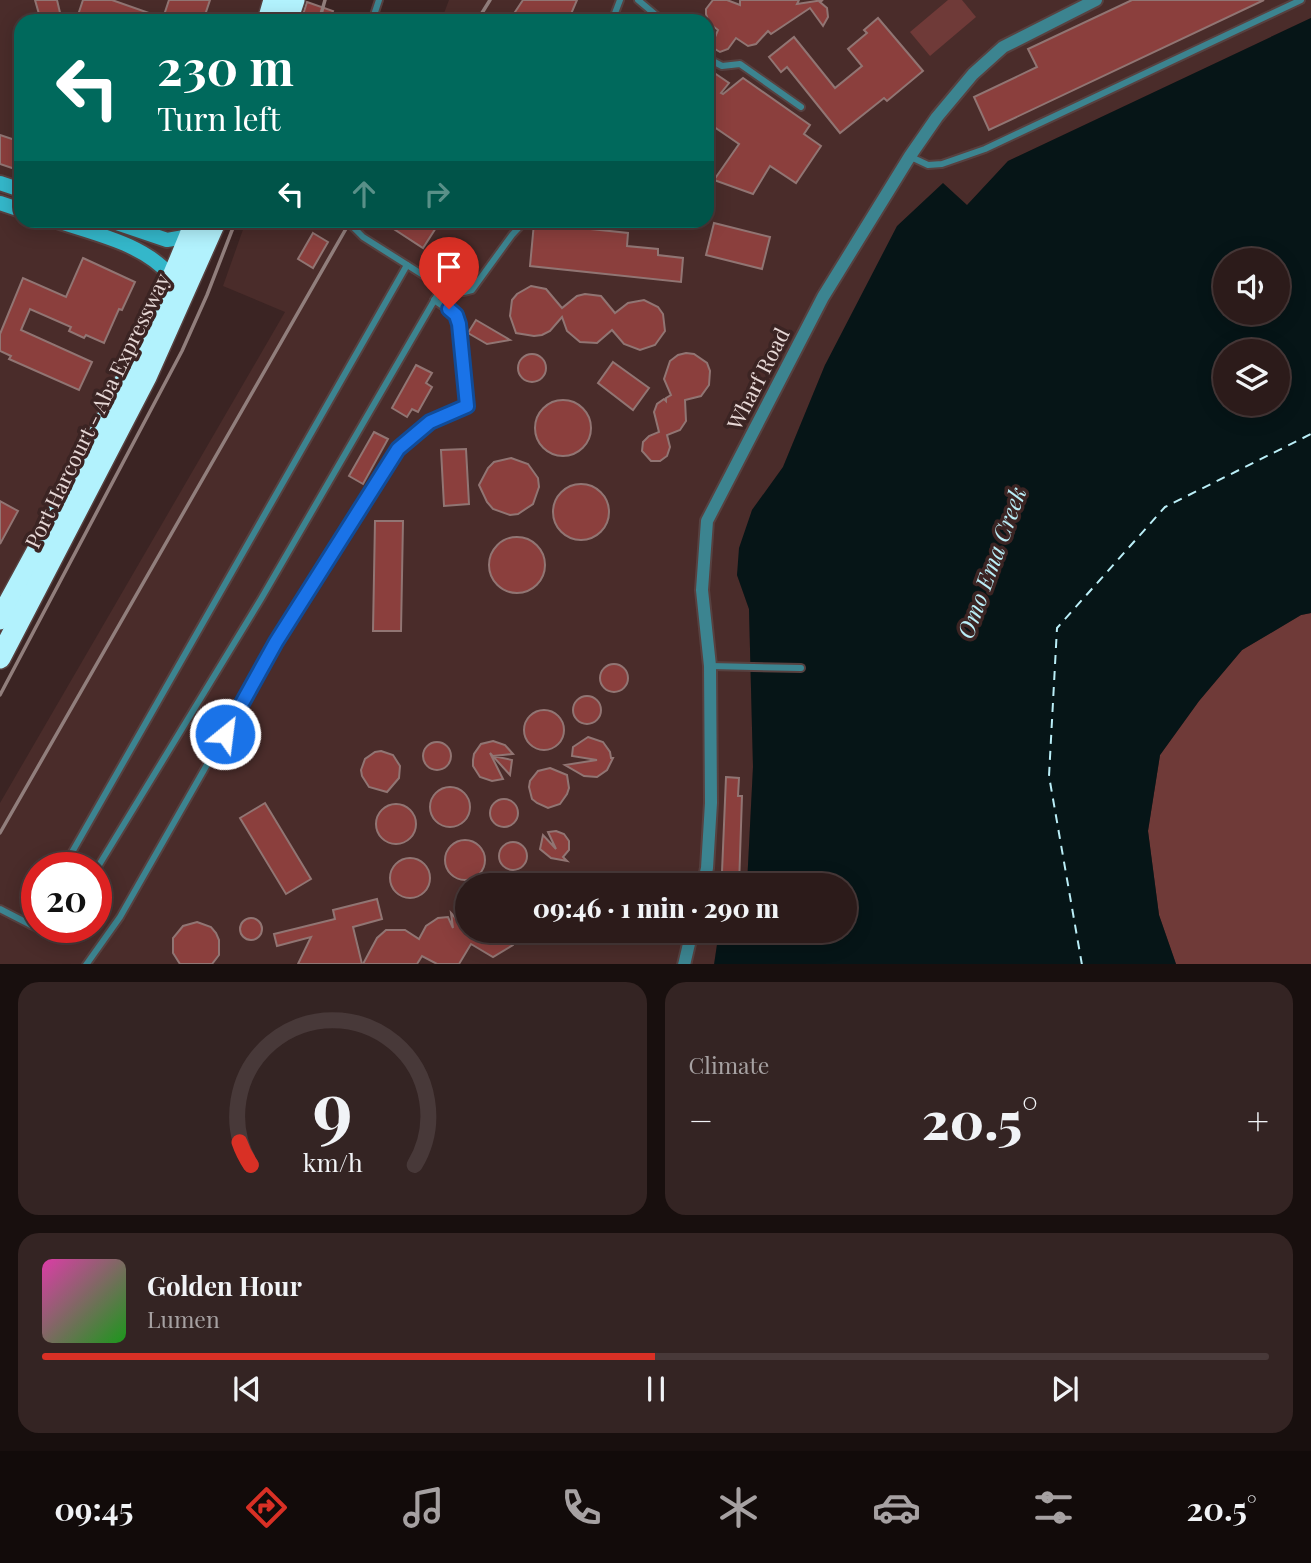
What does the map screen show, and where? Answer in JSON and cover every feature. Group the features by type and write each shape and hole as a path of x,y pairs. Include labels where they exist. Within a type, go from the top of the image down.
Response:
{"highway":[{"name":"Port Harcourt - Aba Expressway","path":"0,619 143,342 193,228"},
{"name":"Port Harcourt - Aba Expressway","path":"0,658 146,377 212,228"}],"street":[{"name":"Wharf Road","path":"706,873 711,803 710,666 702,590 707,521 823,297 909,156 937,117 973,74 1003,47 1096,0"},
{"path":"76,228 138,250 159,262 172,276"},
{"path":"132,228 167,240 193,228"},
{"path":"684,964 689,943"}],"lane":[{"path":"638,0 655,14"},
{"path":"909,156 928,165 959,160 1301,0"},
{"path":"714,62 722,66 740,64 801,107"},
{"path":"354,228 363,237 442,286 464,292 472,290 519,228"},
{"path":"73,852 408,265"},
{"path":"107,852 261,598 442,286"},
{"path":"86,964 120,917 276,642 398,449 430,422 467,406 456,315 434,300"},
{"path":"710,666 801,668"},
{"path":"0,909 21,920"}],"shaded area":[{"path":"0,0 263,0 259,14 14,14 14,228 181,228 160,285 44,521 0,598"},
{"path":"449,0 1311,0 1311,18 1008,161 825,365 783,467 752,510 737,575 749,609 753,767 748,873 455,873 455,943 717,943 714,964 0,964 0,803 285,312 223,286 244,228 714,228 714,14 444,14"},
{"path":"948,0 962,0 976,17 930,56 910,32"},
{"path":"1311,613 1311,964 1176,964 1159,915 1148,831 1160,755 1199,701 1242,650 1301,615"}],"water":[{"name":"Omo Ema Creek","path":"1311,18 1311,613 1301,615 1242,650 1199,701 1160,755 1148,831 1159,915 1176,964 714,964 717,943 857,943 857,873 748,873 753,767 749,609 737,575 739,548 752,510 783,467 825,365 897,226 943,183 967,205 1008,161"}],"building":[{"path":"35,0 57,0 60,14 39,14"},
{"path":"83,0 112,0 152,14 78,14"},
{"path":"169,0 210,0 205,14 164,14"},
{"path":"523,0 577,0 571,14 514,14"},
{"path":"713,0 727,0 740,5 740,0 799,0 797,4 823,0 820,2 827,8 828,17 823,26 810,8 771,34 768,31 756,44 748,46 736,38 728,49 720,52 714,47 718,30 714,27 714,14 706,14 706,9"},
{"path":"1132,0 1264,0 989,130 974,97 1037,67 1028,49"},
{"path":"307,2 333,11 332,14 303,14"},
{"path":"878,18 923,71 887,101 884,98 840,133 787,67 781,72 769,57 794,37 835,88 862,66 848,49 867,33 864,30"},
{"path":"714,73 729,83 721,93 743,78 810,125 804,134 821,146 796,183 770,166 753,194 714,180 739,144 714,127"},
{"path":"0,135 14,140 14,169 0,164"},
{"path":"714,223 770,237 762,269 706,255"},
{"path":"392,228 436,228 423,248"},
{"path":"534,228 581,228 628,233 627,246 658,249 658,255 683,258 681,282 530,266"},
{"path":"313,233 328,242 313,268 298,259"},
{"path":"83,258 135,282 104,343 86,335 84,338 69,331 71,327 30,309 21,330 92,362 79,390 9,359 11,356 0,351 0,334 23,278 66,297"},
{"path":"531,286 546,289 562,308 577,296 585,294 601,296 615,313 628,303 644,300 658,307 663,314 665,331 655,345 640,350 624,344 612,330 597,343 580,342 567,331 562,317 550,331 542,335 516,333 510,316 512,300"},
{"path":"476,320 510,340 487,344 468,333"},
{"path":"686,353 694,354 707,363 710,371 709,385 701,396 685,400 686,421 680,430 667,435 670,447 667,456 660,461 651,461 642,451 643,442 659,432 654,412 657,404 664,399 666,401 671,395 664,379 670,361"},
{"path":"532,354 542,358 546,368 542,378 532,382 522,378 518,368 522,358"},
{"path":"613,362 649,388 633,410 598,383"},
{"path":"416,365 432,373 426,383 432,387 418,412 412,409 407,417 392,408"},
{"path":"557,400 569,400 579,404 587,412 591,428 587,444 579,452 569,456 557,456 547,452 539,444 535,434 535,422 539,412 547,404"},
{"path":"374,432 388,439 363,484 349,476"},
{"path":"466,449 469,504 444,506 441,450"},
{"path":"511,458 528,464 538,478 539,487 533,504 518,514 510,515 493,509 479,485 494,462"},
{"path":"575,484 587,484 597,488 605,496 609,512 605,528 597,536 587,540 575,540 565,536 557,528 553,518 553,506 557,496 565,488"},
{"path":"0,501 18,511 0,544"},
{"path":"375,521 403,521 401,631 373,631"},
{"path":"511,537 523,537 533,541 541,549 545,565 541,581 533,589 523,593 511,593 501,589 493,581 489,571 489,559 493,549 501,541"},
{"path":"614,664 624,668 628,678 624,688 614,692 604,688 600,678 604,668"},
{"path":"587,696 597,700 601,710 597,720 587,724 577,720 573,710 577,700"},
{"path":"544,710 558,716 564,730 558,744 544,750 530,744 524,730 530,716"},
{"path":"588,737 603,742 613,758 607,770 597,777 584,776 565,765 597,760 572,756 573,747"},
{"path":"493,741 505,745 513,754 493,756 512,760 510,775 490,753 503,779 492,781 480,777 473,766 473,760 481,744"},
{"path":"437,742 447,746 451,756 447,766 437,770 427,766 423,756 427,746"},
{"path":"381,751 393,755 400,766 399,778 387,792 369,787 361,770 365,759"},
{"path":"550,768 567,775 569,788 560,804 548,808 532,799 529,787 538,771"},
{"path":"726,777 739,778 738,796 742,796 739,873 718,873 722,872"},
{"path":"450,787 464,793 470,807 464,821 450,827 436,821 430,807 436,793"},
{"path":"504,799 514,803 518,813 514,823 504,827 494,823 490,813 494,803"},
{"path":"265,803 311,879 286,894 240,818"},
{"path":"396,804 410,810 416,824 410,838 396,844 382,838 376,824 382,810"},
{"path":"548,832 564,834 569,841 569,850 563,857 567,861 551,858 540,849 543,835 556,849"},
{"path":"457,842 473,842 483,852 485,860 480,873 455,873 455,877 447,868 447,852"},
{"path":"513,842 523,846 527,856 523,866 513,870 503,866 499,856 503,846"},
{"path":"410,858 424,864 430,878 424,892 410,898 396,892 390,878 396,864"},
{"path":"377,899 382,919 353,927 362,964 298,964 311,937 277,946 274,934 335,919 333,910"},
{"path":"451,913 455,918 455,943 514,943 493,957 471,944 459,964 437,964 422,956 417,964 363,964 377,938 386,930 405,930 419,939 426,926 438,918 448,917 453,928"},
{"path":"251,918 259,921 262,929 259,937 251,940 243,937 240,929 243,921"},
{"path":"197,922 211,927 216,933 219,955 212,964 180,964 173,953 173,938 183,926"}],"ferry route":[{"path":"1082,964 1049,776 1057,628 1165,507 1311,434"}],"railway":[{"path":"321,14 325,0"},
{"path":"481,14 490,0"},
{"path":"0,695 182,351 233,228"},
{"path":"0,833 346,228"}],"route":[{"path":"225,734 276,642 398,449 430,422 467,406 459,324 456,315 449,309"}]}
